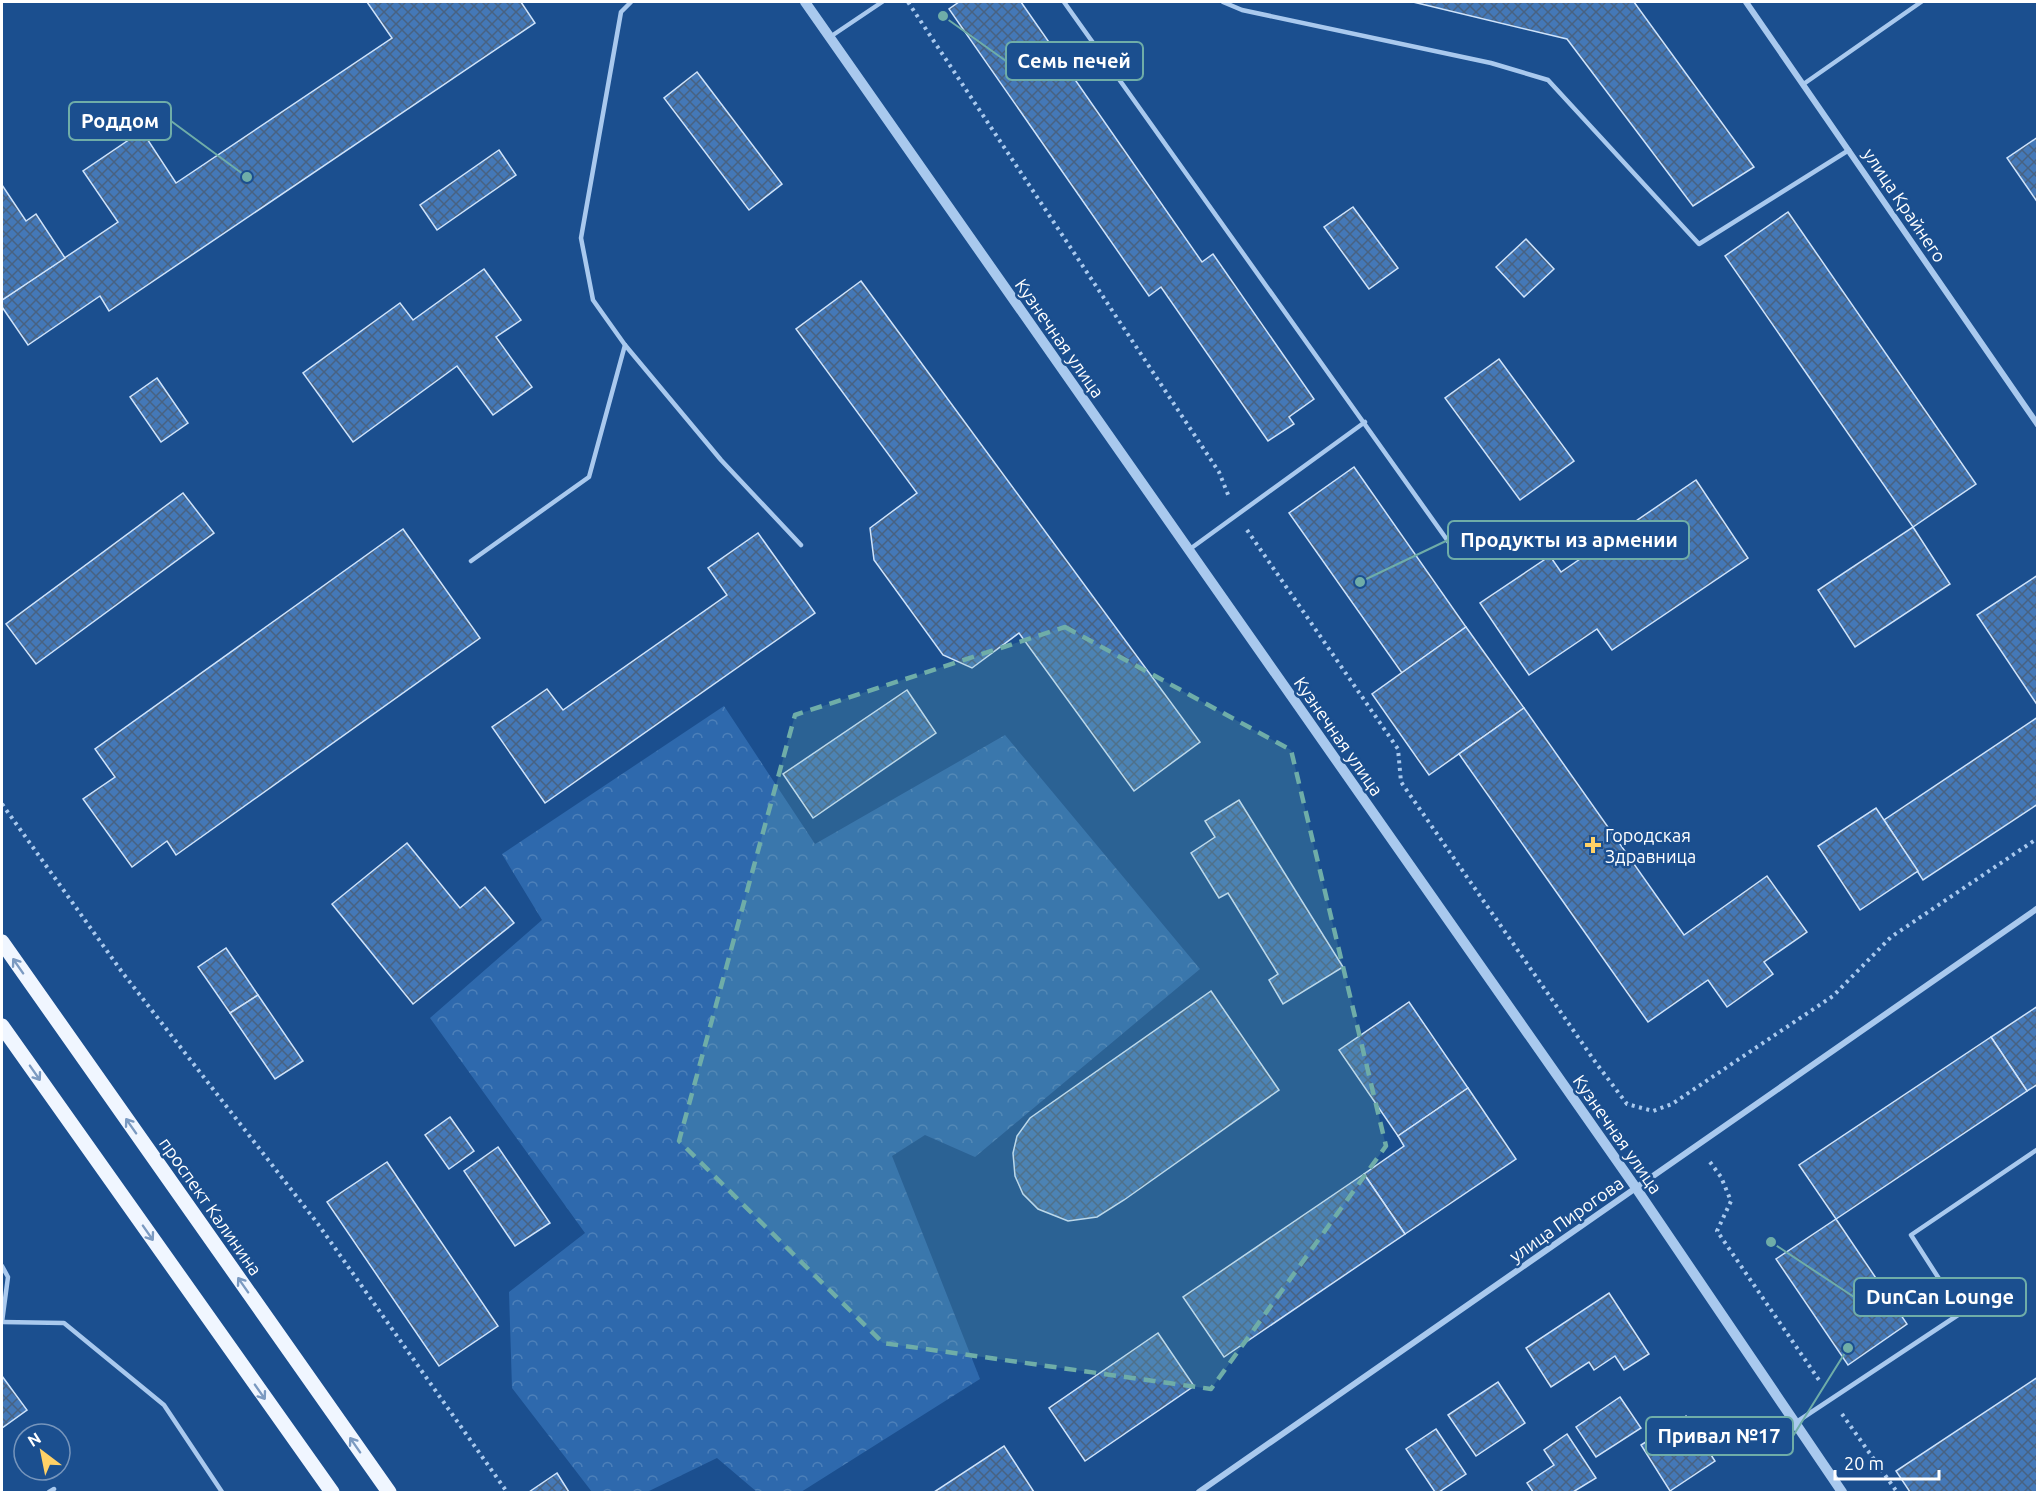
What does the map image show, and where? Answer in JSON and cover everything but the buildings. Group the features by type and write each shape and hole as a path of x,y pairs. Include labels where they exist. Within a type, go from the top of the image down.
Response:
{"main road":[{"name":"проспект Калинина","path":"2,942 389,1492"},
{"path":"2,1026 332,1492"}],"street":[{"name":"Кузнечная улица","path":"805,2 1636,1188 1842,1492"},
{"name":"улица Крайнего","path":"1746,2 1805,83 2037,425"},
{"name":"улица Пирогова","path":"1199,1492 2037,908"}],"lane":[{"path":"631,2 621,12 581,238 593,300 625,345 721,460 801,545"},
{"path":"830,37 882,2"},
{"path":"1064,2 1455,551"},
{"path":"1223,2 1242,9 1491,63 1548,80 1699,244 1849,150"},
{"path":"1805,83 1921,2"},
{"path":"471,561 589,477 625,345"},
{"path":"1188,550 1365,422"},
{"path":"1795,1423 1961,1313 1911,1235 2037,1149"},
{"path":"2,1266 8,1277 2,1322 64,1323 164,1405 222,1492"}],"path":[{"path":"908,2 1219,472 1236,515 1398,749 1401,782 1627,1104 1653,1111 1672,1104 1833,996 1891,938 2037,838"},
{"path":"2,804 122,972 318,1224 507,1492"},
{"path":"1708,1159 1721,1177 1731,1201 1717,1232 1897,1492"}],"highlighted area":[{"path":"1065,627 1291,750 1386,1146 1211,1389 883,1343 679,1141 795,715"}],"green space":[{"path":"724,706 815,844 1005,735 1200,969 975,1157 925,1135 892,1156 980,1379 801,1492 757,1492 717,1458 647,1492 592,1492 512,1388 509,1292 585,1233 430,1018 542,920 502,854"}],"place":[{"name":"Семь печей","path":"943,16"},
{"name":"Роддом","path":"247,177"},
{"name":"Продукты из армении","path":"1360,582"},
{"name":"Городская Здравница","path":"1593,845"},
{"name":"DunCan Lounge","path":"1771,1242"},
{"name":"Привал №17","path":"1848,1348"}]}
